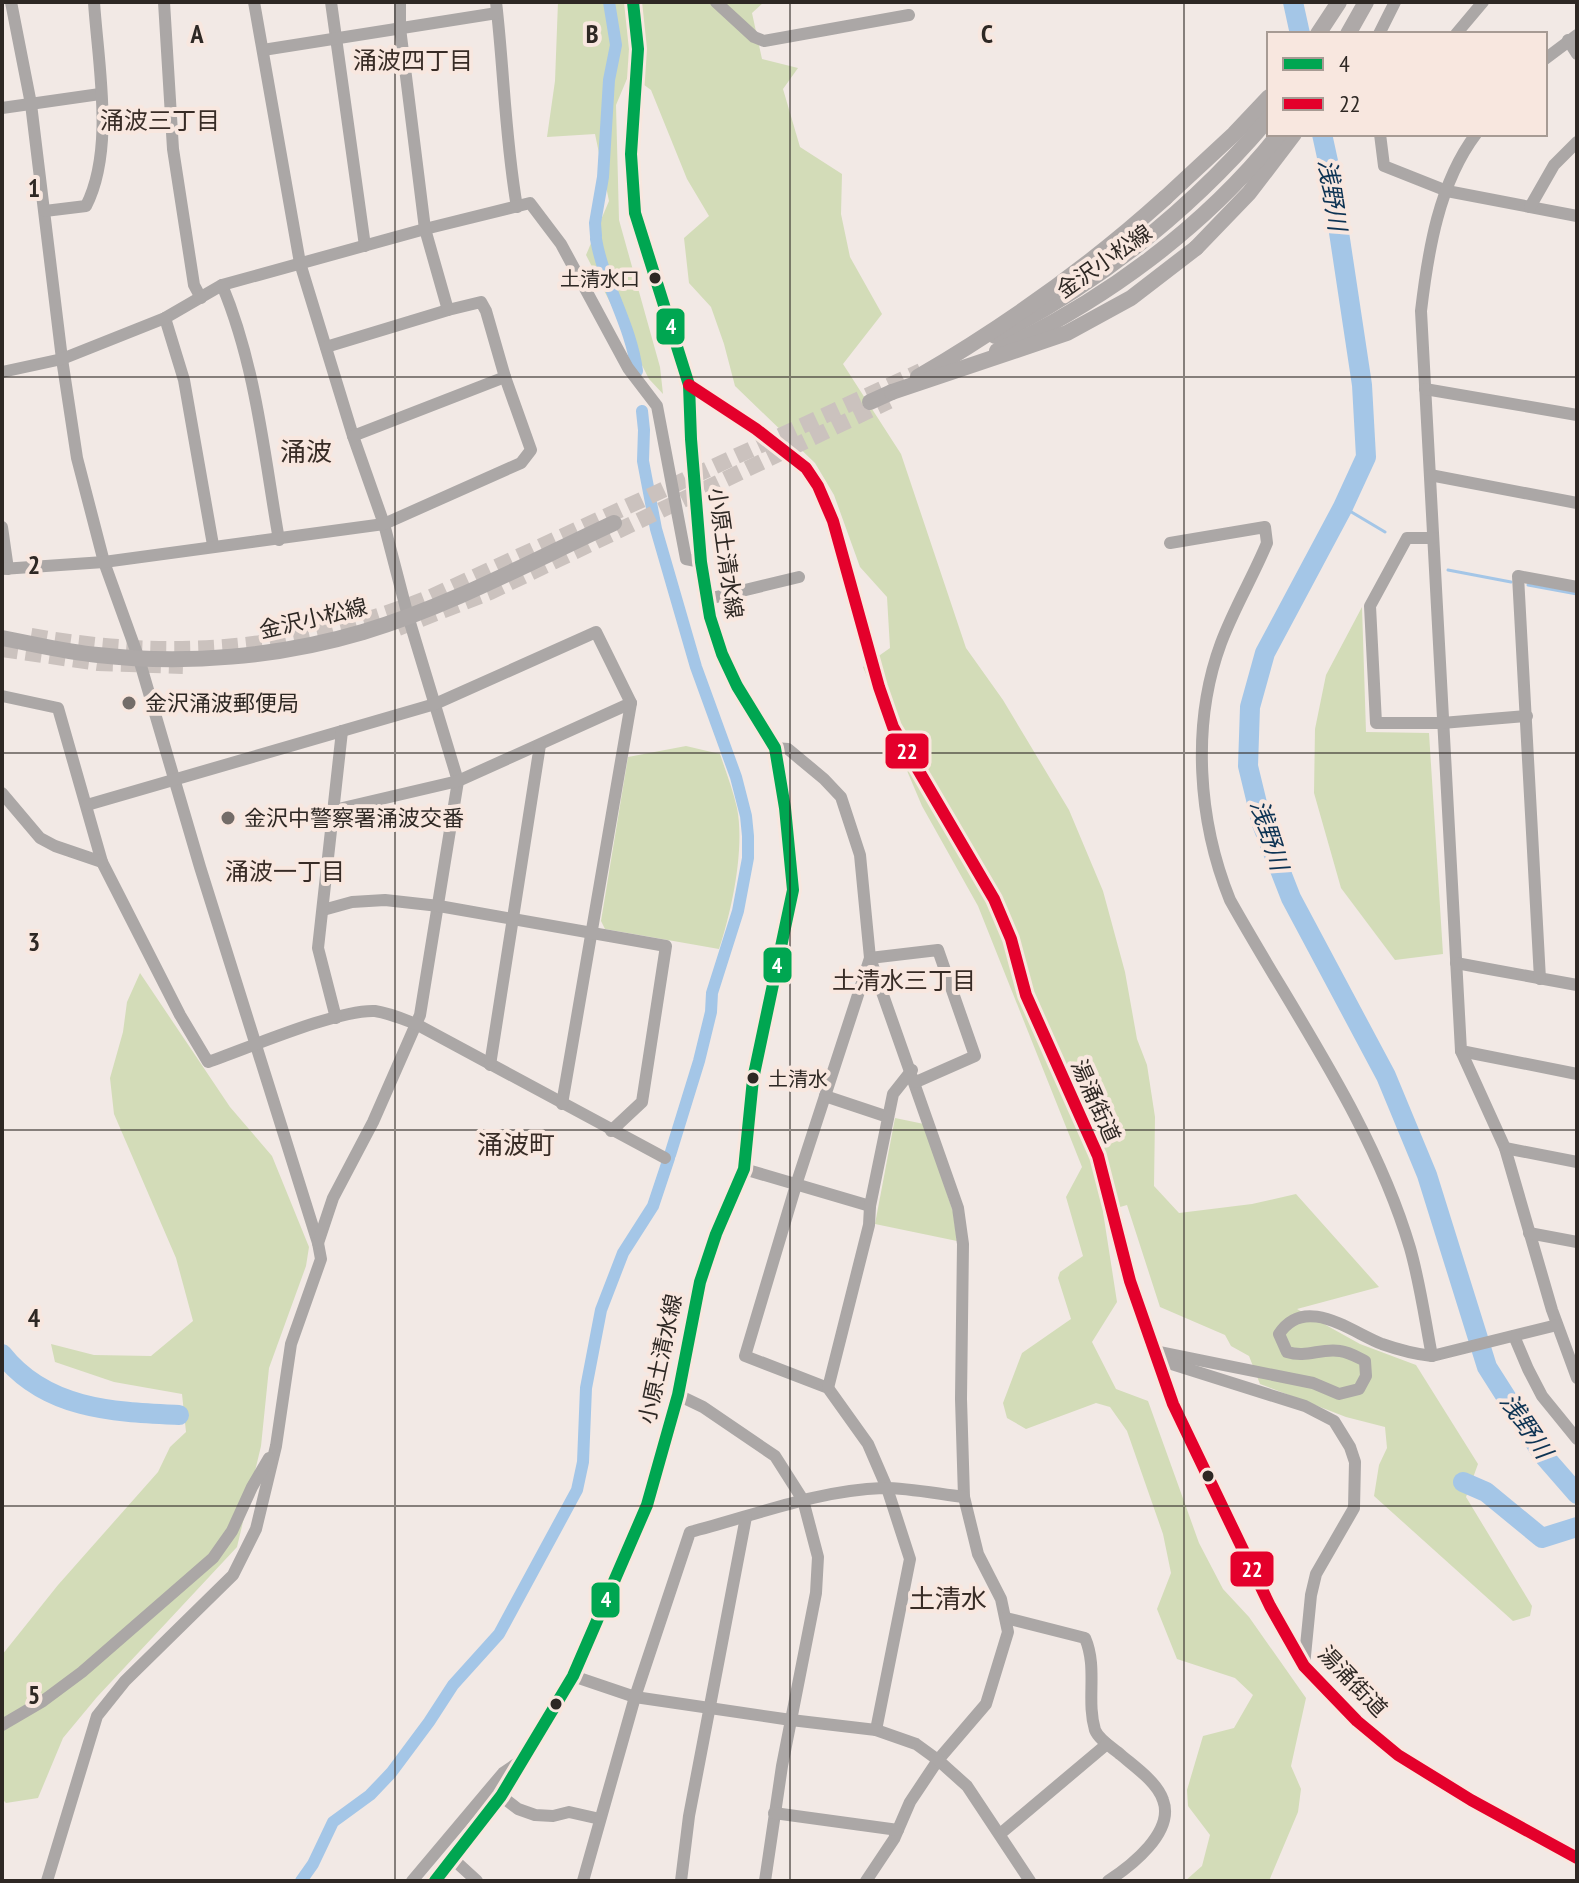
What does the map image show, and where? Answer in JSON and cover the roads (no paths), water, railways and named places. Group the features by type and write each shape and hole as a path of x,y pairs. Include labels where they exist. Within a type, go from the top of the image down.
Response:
{"main road":[{"name":"小原土清水線","path":"435,1881 501,1796 573,1676 647,1505 678,1395 700,1282 716,1234 744,1169 758,1052 793,890 775,748 737,686 710,617 701,562 689,385 635,213 631,154 638,49 633,2"},
{"path":"1321,32 1366,2"},
{"path":"1359,32 1376,2"},
{"path":"892,392 1029,305 1094,257 1165,198 1267,99"},
{"name":"金沢小松線","path":"1267,120 1212,181 1105,271 1034,316 924,377 1043,330 1104,293 1215,202 1277,136"},
{"path":"870,402 1067,333 1131,298 1196,248 1249,193 1293,136"},
{"name":"湯涌街道","path":"689,385 756,429 806,468 818,486 833,521 893,727 994,899 1011,939 1026,995 1098,1156 1130,1281 1173,1404 1270,1606 1304,1666 1357,1721 1398,1755 1471,1800 1577,1858"},
{"name":"金沢小松線","path":"2,638 97,655 139,659 251,655 292,649 364,632 408,616 614,523"}],"street":[{"path":"11,2 31,104 77,458 104,562 139,659 321,1259 291,1344 276,1446 256,1529 233,1575 125,1681 97,1716 52,1879"},
{"path":"45,211 86,206 91,196 102,149 94,2"},
{"path":"164,2 173,149 194,285 201,298"},
{"path":"254,2 300,263 353,436 384,524 458,781 420,1015 373,1122 333,1198 318,1243"},
{"path":"331,2 365,246"},
{"path":"400,2 400,28 425,229 448,310"},
{"path":"716,2 754,37 764,41 909,15"},
{"path":"1380,32 1395,2"},
{"path":"1458,32 1483,2"},
{"path":"263,50 400,28 497,8 510,167 517,207"},
{"path":"1547,57 1572,38 1577,54"},
{"path":"2,108 100,94"},
{"path":"1380,136 1384,166 1447,191 1577,216"},
{"path":"1475,136 1447,191 1427,254 1421,311 1461,1051 1505,1148 1557,1325 1577,1377"},
{"path":"1530,207 1554,165 1577,142"},
{"path":"2,372 62,359 165,318 222,285 530,203 561,244 628,368 657,406 686,559 701,562"},
{"path":"222,285 239,327 248,365 279,540"},
{"path":"2,527 5,569 104,562 213,545 279,540 384,524 521,463 528,457 531,450 481,302 326,347"},
{"path":"165,318 184,380 213,545"},
{"path":"353,436 505,377"},
{"path":"1425,389 1577,415"},
{"path":"1430,475 1577,503"},
{"path":"1170,543 1265,527 1267,543 1220,645 1205,698 1203,776 1206,818 1218,871 1230,900 1355,1116 1385,1180 1410,1247 1438,1355"},
{"path":"1433,538 1407,538 1370,606 1376,723 1442,723 1527,716"},
{"path":"1540,979 1518,576 1577,587"},
{"path":"708,599 799,577"},
{"path":"87,805 435,704 596,632 631,703 562,1104"},
{"path":"2,696 58,708 102,862 185,1025 208,1062 336,1018 373,1011 393,1015 416,1024 665,1158"},
{"path":"334,810 458,781 631,703"},
{"path":"336,1018 318,948 342,731"},
{"path":"490,1065 540,745"},
{"path":"775,748 788,749 841,797 860,855 870,958 958,1208 963,1244 961,1399 964,1497 978,1554 1001,1599 1008,1632 986,1704 938,1760 910,1802 898,1830 866,1881"},
{"path":"2,793 40,838 102,862"},
{"path":"323,910 352,902 385,900 439,906 666,946 642,1102 611,1131"},
{"path":"828,1388 869,1225 870,1206 893,1094 914,1076 975,1056 938,950 870,958"},
{"path":"870,958 796,1185 745,1356 828,1388 868,1444 887,1488 910,1559 876,1730"},
{"path":"1456,963 1577,985"},
{"path":"1461,1051 1577,1074"},
{"path":"825,1096 888,1117"},
{"path":"1505,1148 1577,1162"},
{"path":"744,1169 870,1206"},
{"path":"1529,1233 1577,1242"},
{"path":"1156,1356 1313,1383 1339,1394 1359,1389 1366,1376 1365,1361 1344,1351 1302,1356 1287,1352 1279,1334 1285,1324 1300,1317 1319,1317 1339,1322 1380,1343 1413,1354 1438,1355 1557,1325"},
{"path":"1512,1337 1542,1396 1577,1439"},
{"path":"1156,1356 1305,1406 1334,1421 1350,1447 1355,1462 1354,1508 1316,1574 1304,1666"},
{"path":"678,1395 703,1407 775,1456 803,1500 818,1557 816,1593 774,1813 765,1881"},
{"path":"2,1725 43,1701 82,1672 213,1558 232,1531 252,1487 276,1446"},
{"path":"583,1881 635,1697 690,1532 803,1500 857,1490 887,1488 964,1497"},
{"path":"681,1881 689,1816 746,1517"},
{"path":"1006,1618 1085,1638 1090,1650 1096,1734 1154,1786 1164,1800 1165,1813 1155,1842 1108,1881"},
{"path":"573,1676 635,1697 876,1730 916,1744 967,1786 1030,1881"},
{"path":"1000,1834 1107,1744"},
{"path":"412,1881 503,1773 525,1758"},
{"path":"501,1796 518,1809 535,1815 553,1816 569,1812 600,1819"},
{"path":"774,1813 898,1830"},
{"path":"453,1859 477,1881"}],"waterway":[{"path":"596,236 609,80 616,45 609,2"},
{"name":"浅野川","path":"1293,2 1300,32"},
{"name":"浅野川","path":"1322,136 1362,385 1366,457 1343,507 1265,653 1250,707 1248,766 1262,824 1291,898 1386,1076 1427,1175 1487,1367 1543,1455 1577,1494"},
{"path":"596,239 629,337 637,371"},
{"path":"642,411 643,461 656,529 696,667 736,777 748,836 748,858 738,911 712,993 711,1012 699,1061 670,1155"},
{"path":"1343,507 1385,532"},
{"path":"1448,570 1511,582"},
{"path":"1528,585 1577,594"},
{"path":"301,1881 313,1864 333,1822 370,1795 391,1773 453,1685 499,1634 577,1490 583,1462 586,1388 601,1310 623,1253 653,1206 669,1158"},
{"path":"2,1354 20,1373 60,1397 106,1409 179,1415"},
{"path":"1463,1482 1486,1492 1542,1538 1577,1527"}],"tunnel":[{"path":"31,636 84,644 185,649 283,640 381,615 431,597 921,371"},
{"path":"398,628 490,592 889,401"},
{"path":"2,649 98,663 183,666"}],"place":[{"name":"土清水口","path":"655,278"},
{"name":"金沢涌波郵便局","path":"129,703"},
{"name":"金沢中警察署涌波交番","path":"228,818"},
{"name":"土清水","path":"753,1078"}],"district":[{"name":"涌波四丁目","path":"413,61"},
{"name":"涌波三丁目","path":"160,121"},
{"name":"涌波","path":"306,452"},
{"name":"涌波一丁目","path":"285,872"},
{"name":"土清水三丁目","path":"904,981"},
{"name":"涌波町","path":"516,1145"},
{"name":"土清水","path":"948,1599"}]}
